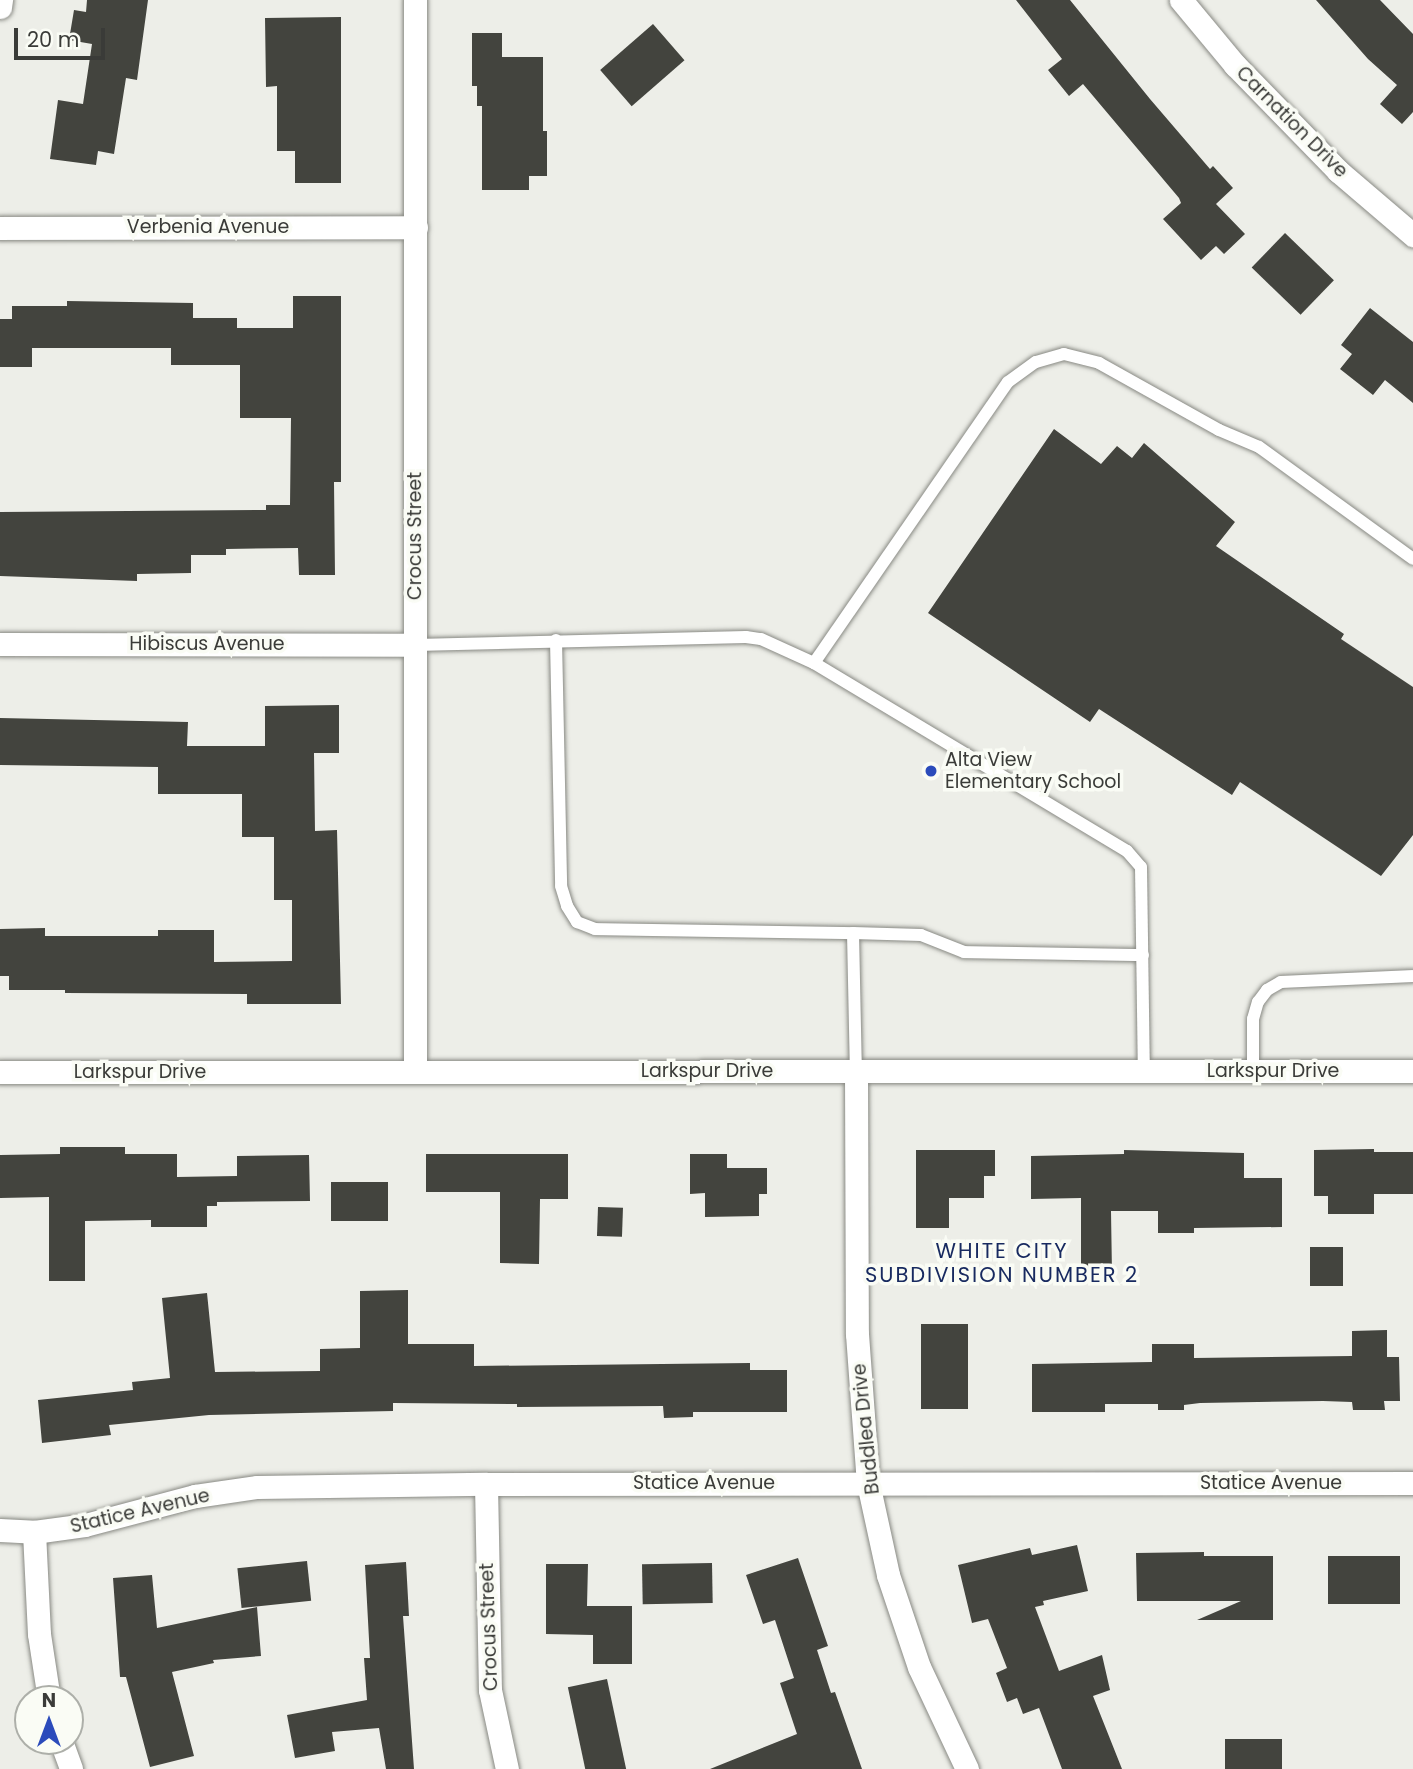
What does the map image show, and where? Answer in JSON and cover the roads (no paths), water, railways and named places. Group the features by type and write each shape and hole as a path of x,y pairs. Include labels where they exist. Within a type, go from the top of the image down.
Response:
{"street":[{"path":"0,7 1,0"},
{"name":"Crocus Street","path":"415,0 415,1071"},
{"name":"Carnation Drive","path":"1181,0 1235,65 1338,171 1413,235"},
{"name":"Verbenia Avenue","path":"0,228 416,227"},
{"name":"Hibiscus Avenue","path":"0,645 415,645"},
{"name":"Buddlea Drive","path":"856,1071 858,1334 868,1483 888,1574 919,1667 967,1769"},
{"name":"Larkspur Drive","path":"0,1072 1413,1071"},
{"name":"Statice Avenue","path":"0,1530 34,1532 85,1525 195,1496 257,1487 486,1484 1413,1483"},
{"name":"Crocus Street","path":"486,1484 490,1690 507,1769"},
{"path":"34,1532 38,1634 47,1685"}],"lane":[{"path":"814,663 1008,383 1036,362 1064,354 1100,363 1219,430 1259,447 1413,559"},
{"path":"415,645 578,639 753,638 814,663 1127,850 1140,867 1144,1071"},
{"path":"556,640 561,886 577,922 595,929 921,935 964,952 1143,955"},
{"path":"853,933 856,1071"},
{"path":"1253,1071 1253,1019 1258,1002 1267,990 1281,982 1413,976"}],"place":[{"name":"Alta View Elementary School","path":"931,771"}],"district":[{"name":"WHITE CITY SUBDIVISION NUMBER 2","path":"1002,1263"}]}
